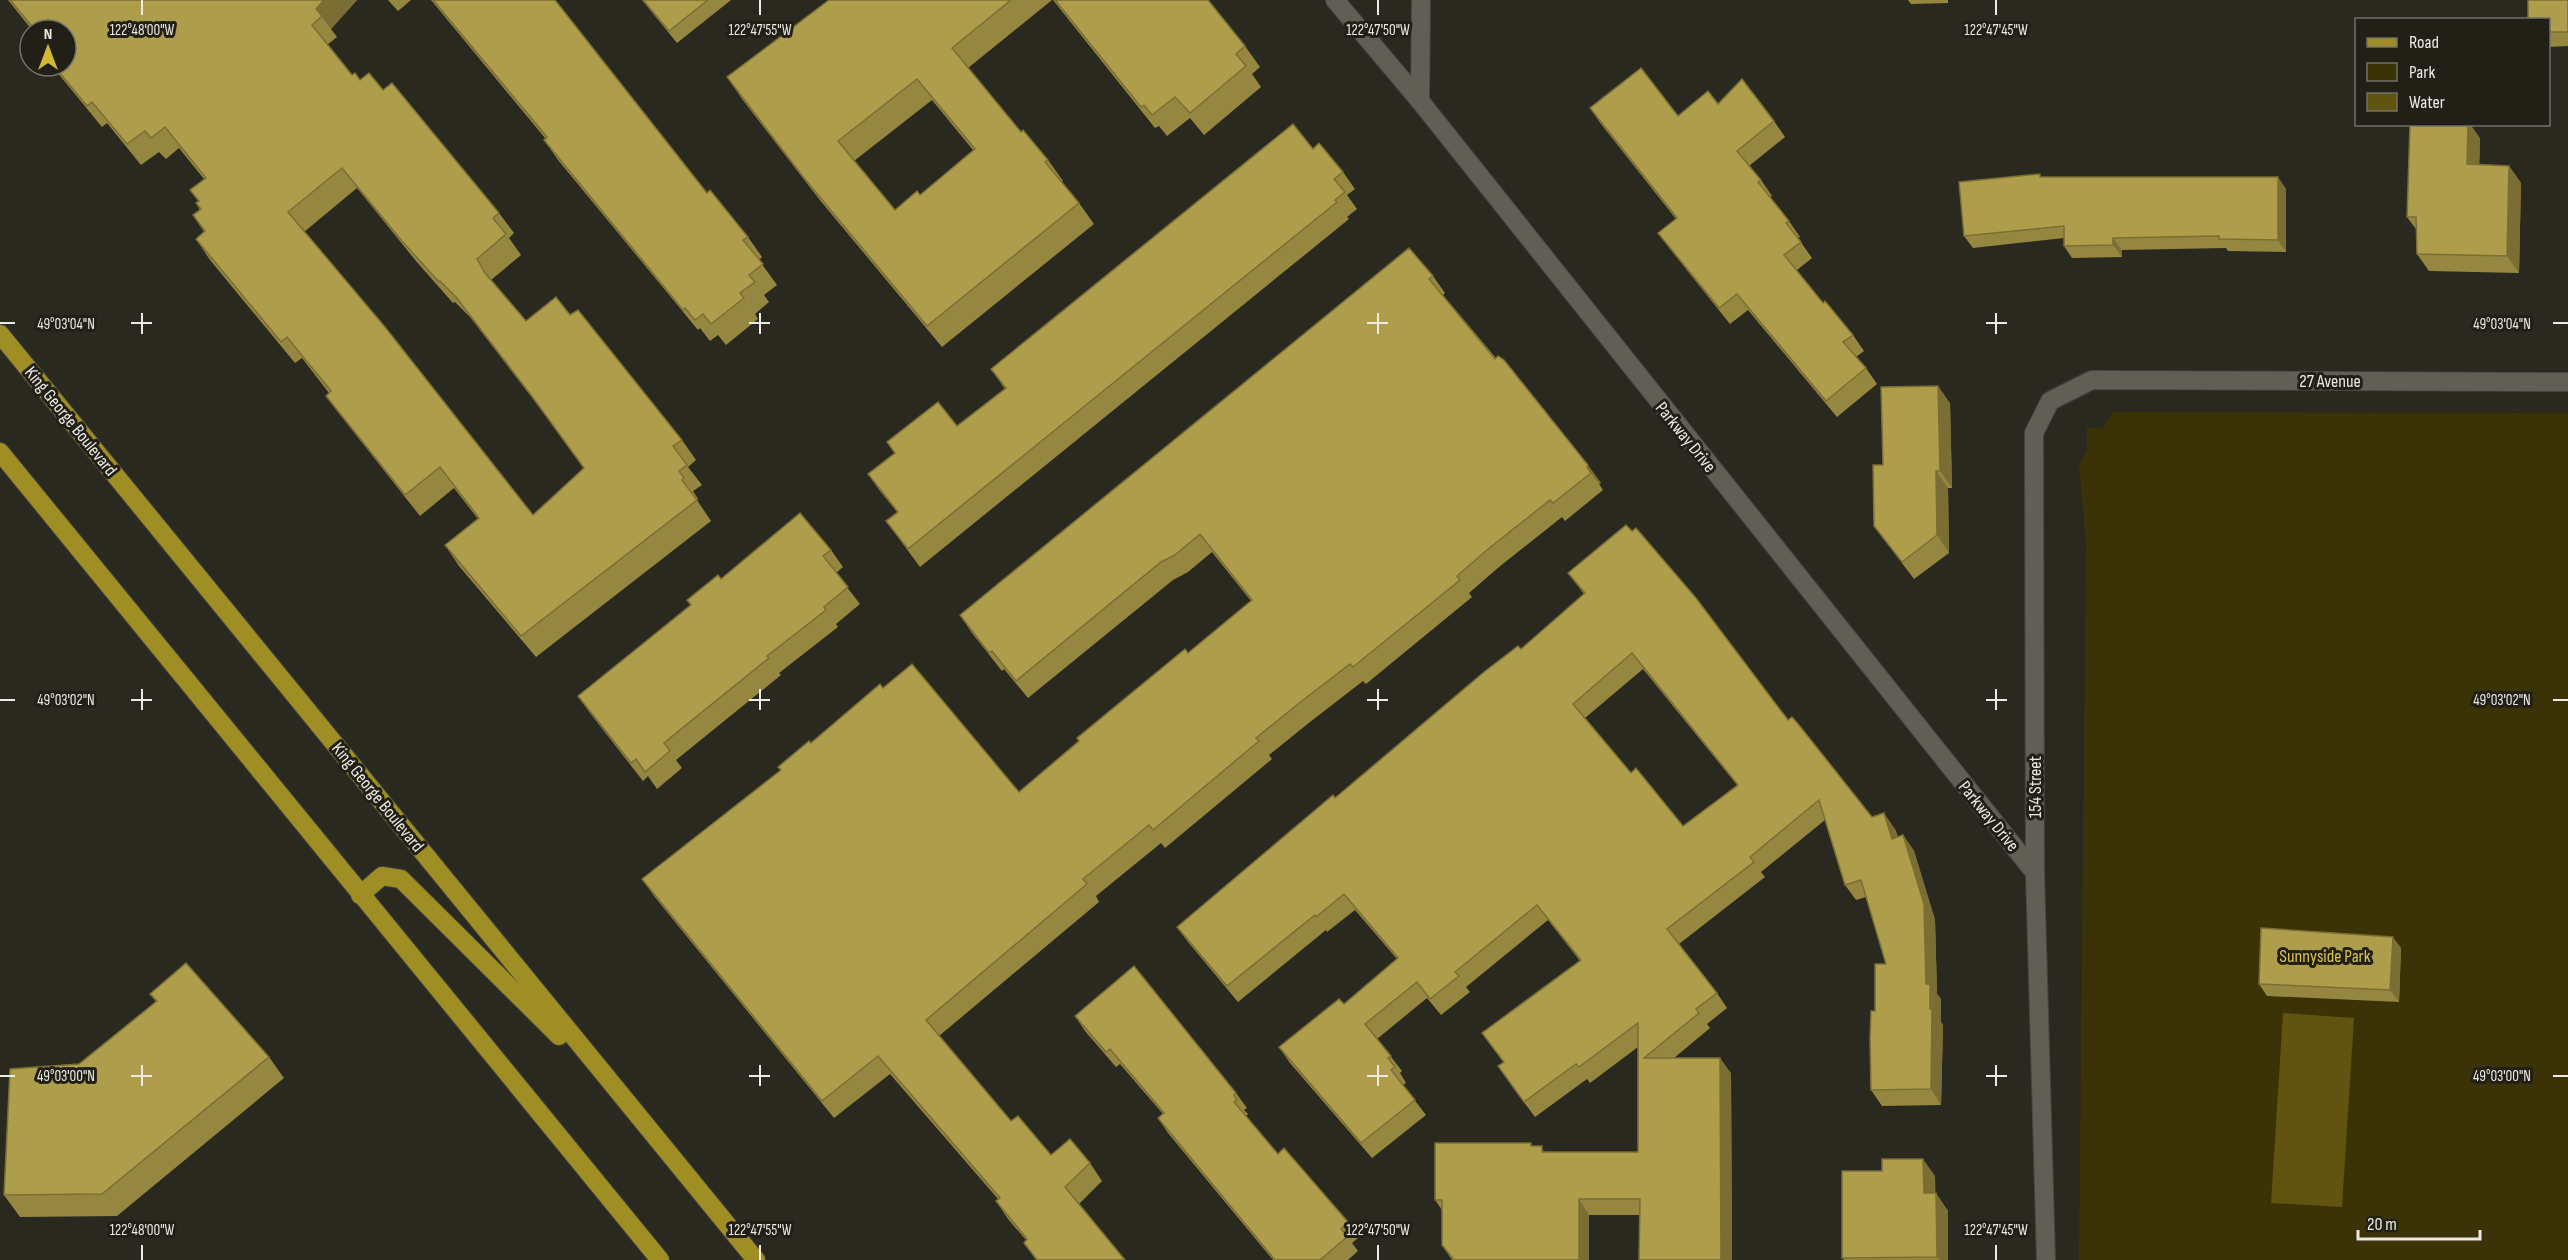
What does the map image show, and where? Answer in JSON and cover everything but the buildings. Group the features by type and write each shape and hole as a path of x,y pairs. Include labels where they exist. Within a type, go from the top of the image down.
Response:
{"main road":[{"name":"King George Boulevard","path":"0,334 756,1260"},
{"path":"0,452 660,1260"},
{"path":"360,895 382,876 401,879 624,1101"}],"street":[{"name":"Parkway Drive","path":"1335,0 1420,101 2035,873"},
{"path":"1420,101 1421,0"},
{"name":"154 Street","path":"2046,1260 2035,873 2034,433 2050,401 2092,380"},
{"name":"27 Avenue","path":"2092,380 2568,382"}],"green space":[{"name":"Sunnyside Park","path":"2113,412 2568,413 2568,1260 2079,1260 2086,543 2079,464 2087,451 2087,428 2102,429"}],"water":[{"path":"2283,1013 2354,1018 2342,1207 2271,1203"}]}
